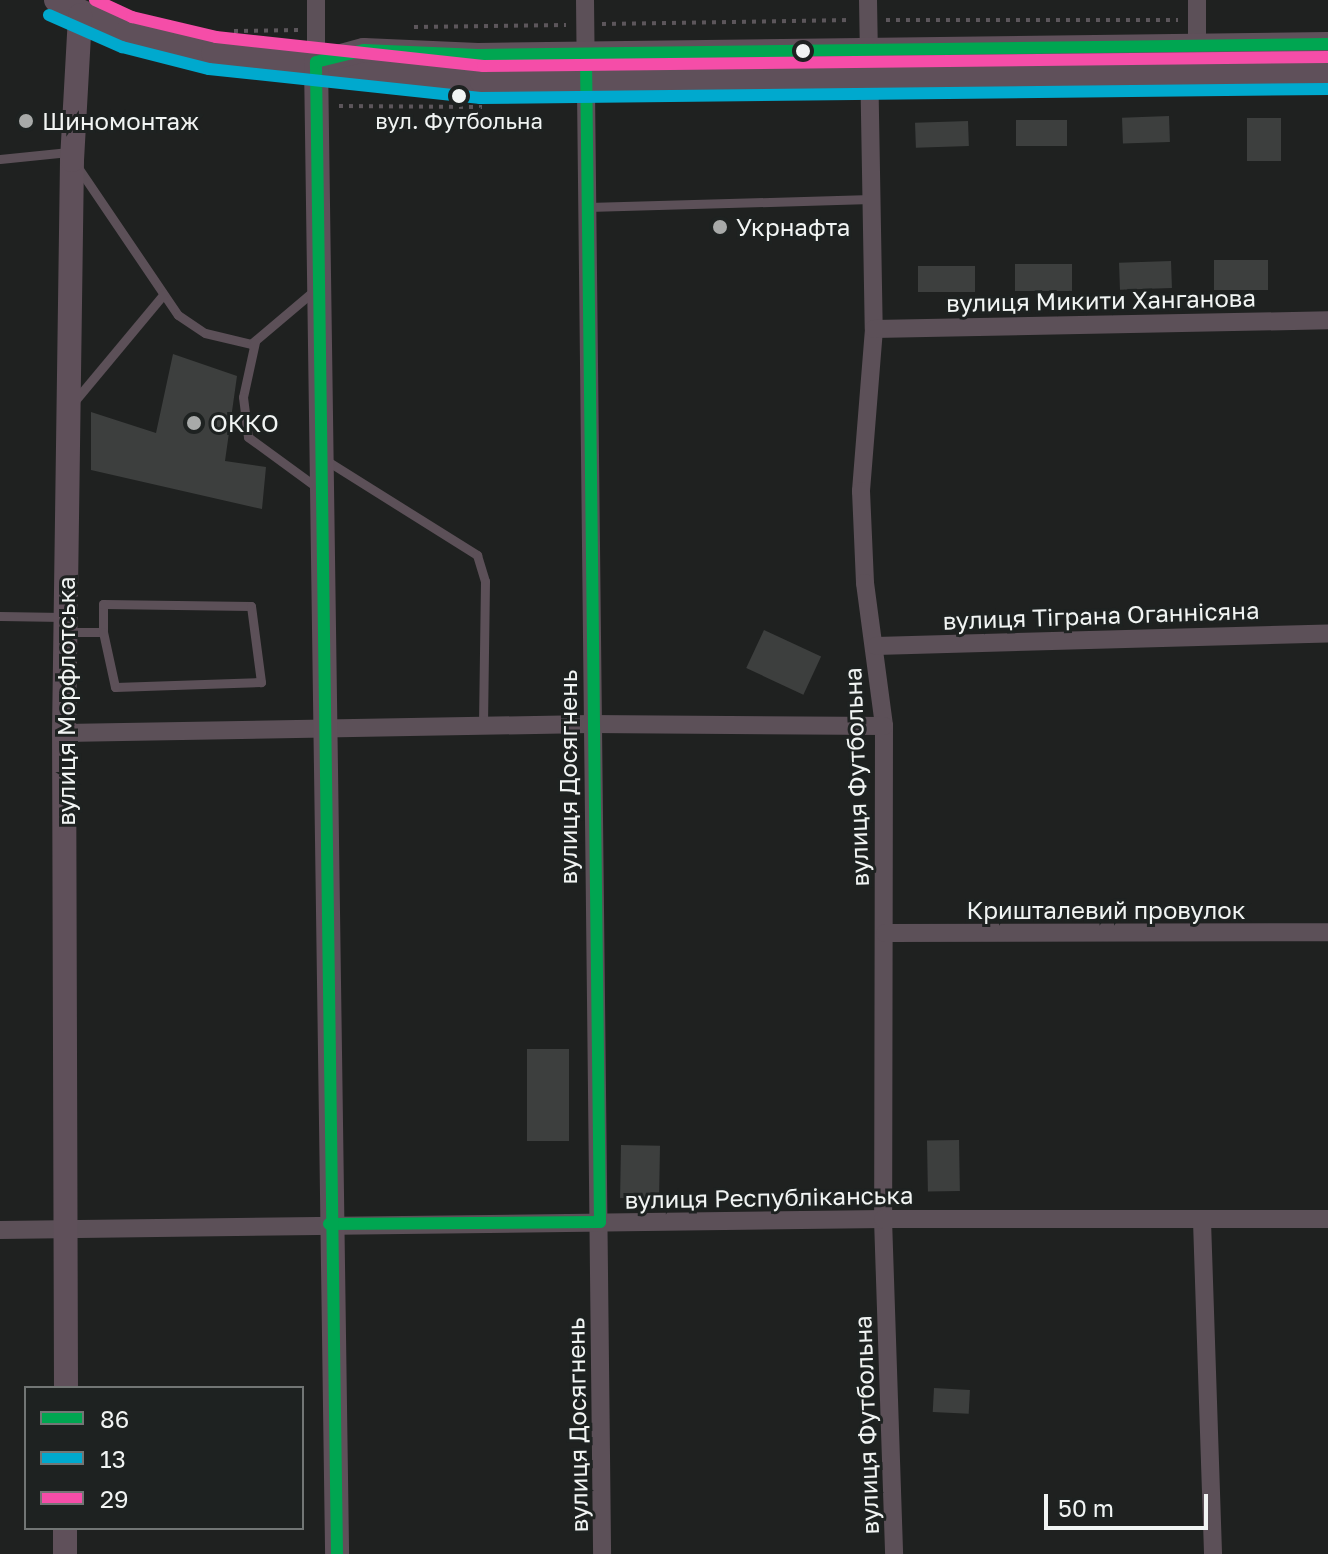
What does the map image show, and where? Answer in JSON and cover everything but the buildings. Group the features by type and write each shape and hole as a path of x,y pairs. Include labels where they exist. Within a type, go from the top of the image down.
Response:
{"street":[{"path":"56,0 80,15 213,53 482,82 1328,73"},
{"path":"316,0 316,289 328,728 329,1224 337,1554"},
{"name":"вулиця Досягнень","path":"585,0 594,520 590,724 600,1222 602,1554"},
{"name":"вулиця Футбольна","path":"868,0 874,329 861,491 865,583 876,646 884,726 883,1219 894,1554"},
{"path":"1197,0 1197,46"},
{"name":"вулиця Морфлотська","path":"66,1386 64,733 73,156 80,15"},
{"path":"316,62 364,50 586,54 1328,44"},
{"name":"вулиця Микити Ханганова","path":"874,329 1328,320"},
{"name":"вулиця Тіграна Оганнісяна","path":"876,646 1328,633"},
{"path":"64,733 590,724 884,726"},
{"name":"Кришталевий провулок","path":"885,933 1328,932"},
{"name":"вулиця Республіканська","path":"0,1230 883,1219 1328,1219"},
{"path":"1202,1221 1213,1554"},
{"path":"65,1530 65,1554"}],"lane":[{"path":"0,159 73,156 178,315 205,333 255,342"},
{"path":"588,207 871,199"},
{"path":"316,289 255,342 243,397 248,437 322,491"},
{"path":"69,409 163,295"},
{"path":"321,457 477,555 485,581 483,725"},
{"path":"103,604 251,606 261,682 115,687 103,632 103,604"},
{"path":"0,616 103,632"}],"path":[{"path":"400,27 867,20 1197,20"},
{"path":"228,31 316,29"},
{"path":"327,105 453,108"}],"transit line":[{"name":"29","path":"95,0 132,17 216,37 483,66 1328,57"},
{"name":"13","path":"49,15 122,47 209,69 480,98 1328,89"},
{"name":"86","path":"337,1554 316,62 364,50 478,55 1328,44"},
{"name":"86","path":"329,1224 600,1222 586,54"}],"place":[{"name":"вул. Футбольна","path":"459,96"},
{"name":"Шиномонтаж","path":"26,121"},
{"name":"Укрнафта","path":"720,227"},
{"name":"ОККО","path":"194,423"}]}
